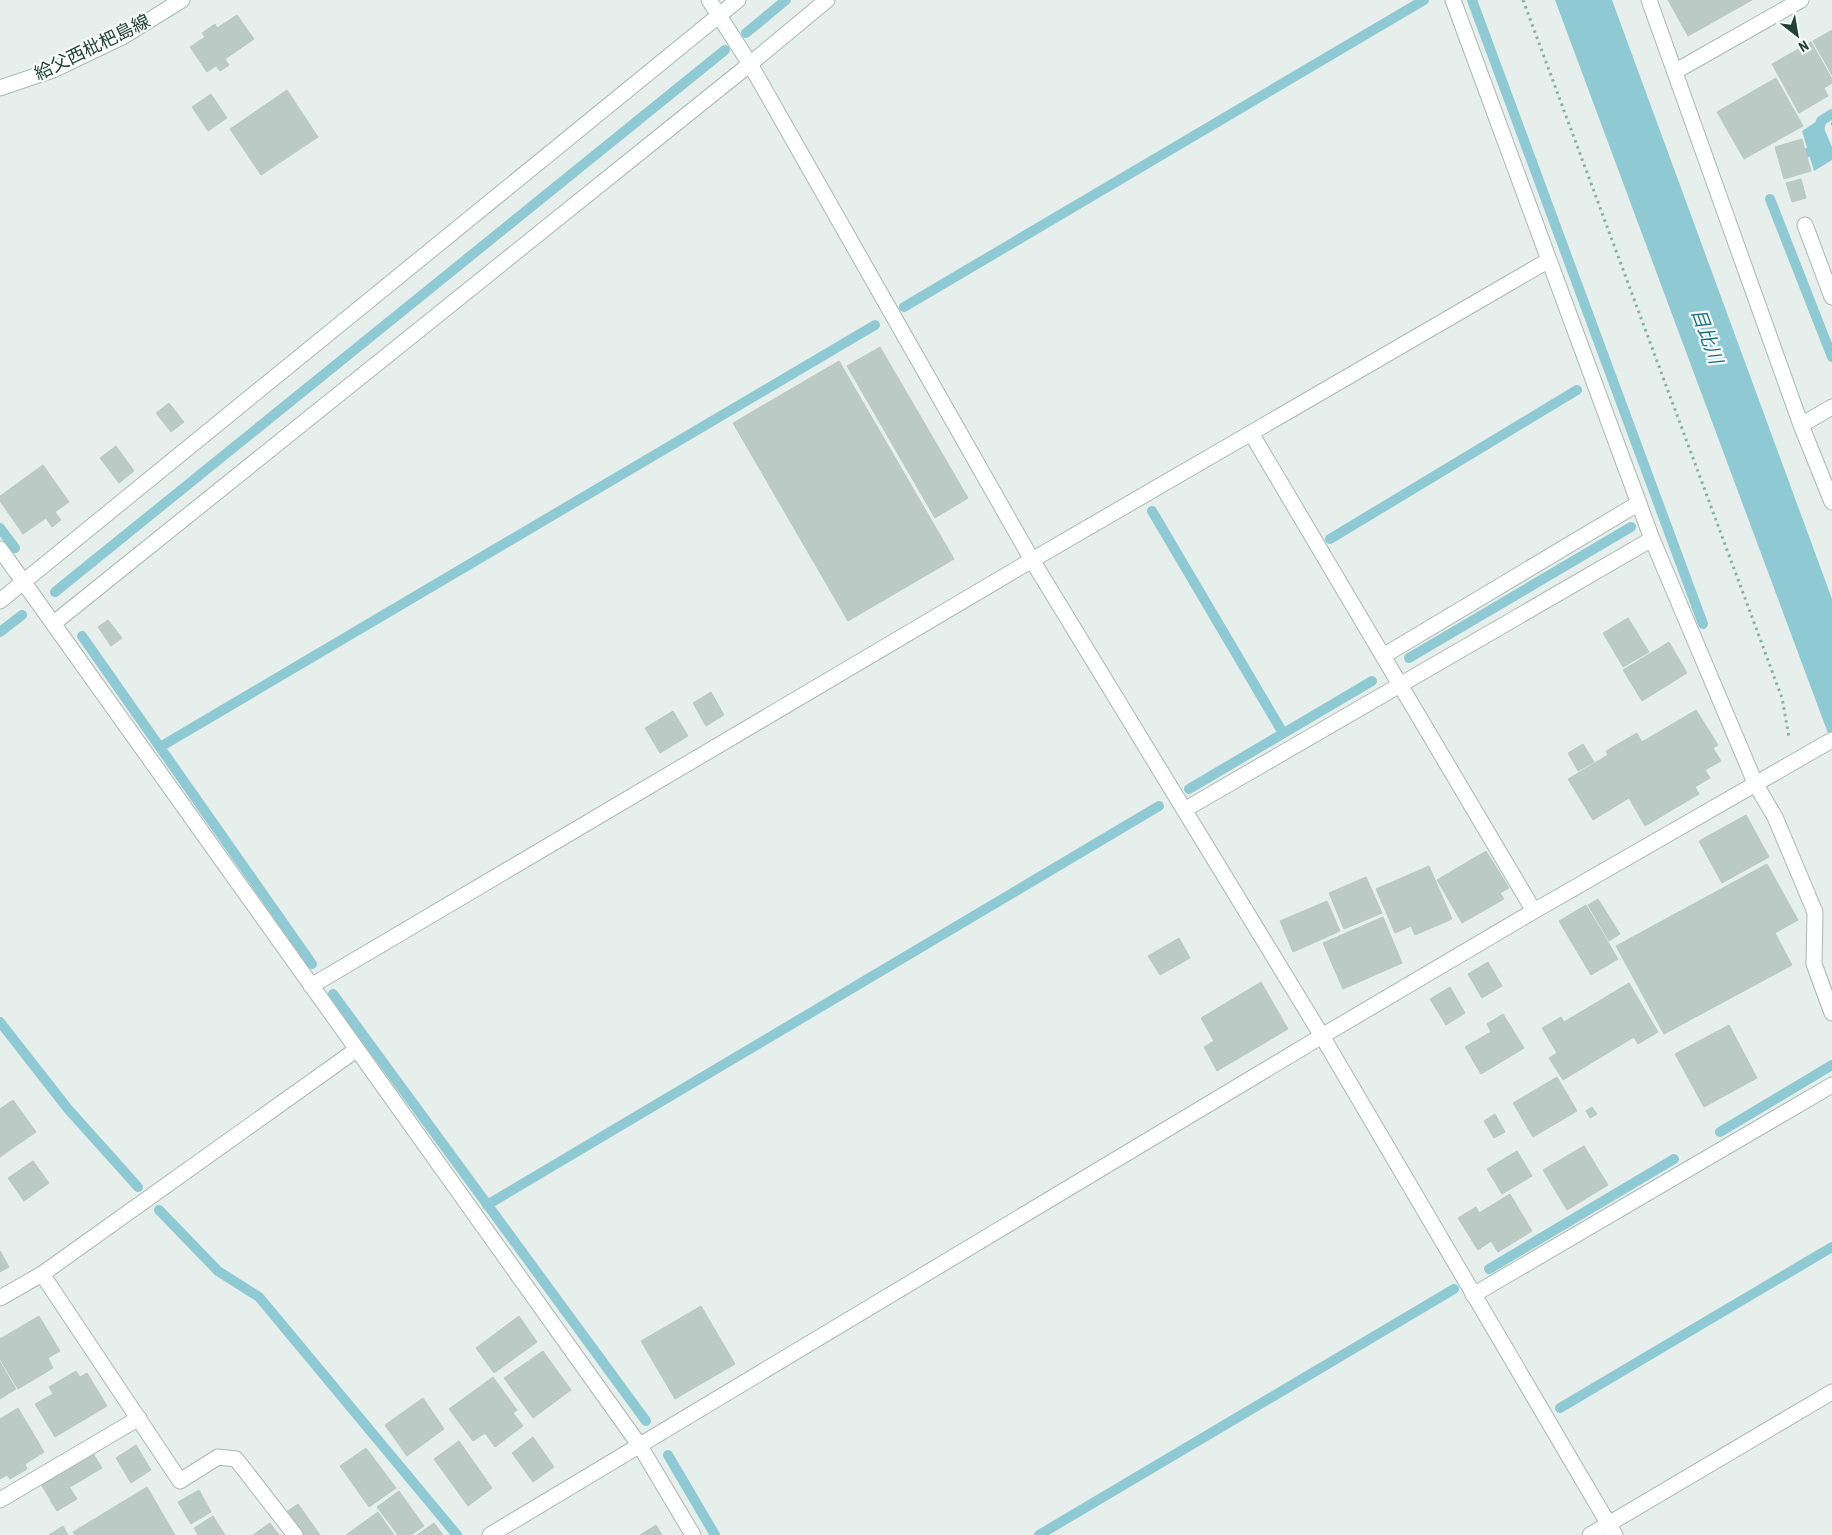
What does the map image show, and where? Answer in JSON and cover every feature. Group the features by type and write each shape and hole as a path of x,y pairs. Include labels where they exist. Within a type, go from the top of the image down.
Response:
{"street":[{"name":"給父西枇杷島線","path":"0,88 53,70 124,36 182,0"},
{"path":"709,0 750,64 1032,560 1322,1036 1612,1530"},
{"path":"0,601 738,0"},
{"path":"54,623 750,64 827,0"},
{"path":"1453,0 1652,539 1756,785 1775,817 1815,912 1814,964 1832,1013"},
{"path":"1649,0 1676,71 1801,425 1832,502"},
{"path":"1676,71 1801,0"},
{"path":"1805,225 1832,297"},
{"path":"311,986 1032,560 1549,260"},
{"path":"1801,425 1832,407"},
{"path":"1251,433 1534,911"},
{"path":"1383,656 1639,503"},
{"path":"1184,810 1652,539"},
{"path":"0,549 640,1446 693,1535"},
{"path":"490,1535 1322,1036 1534,911 1832,740"},
{"path":"0,1298 42,1274 356,1050"},
{"path":"1474,1294 1832,1085"},
{"path":"42,1274 180,1481 218,1457 236,1459 295,1535"},
{"path":"1590,1535 1612,1530 1832,1392"},
{"path":"0,1500 138,1418"}],"path":[{"path":"1522,0 1782,698 1800,759"}],"water":[{"name":"目比川","path":"1555,0 1612,0 1832,599 1832,744"},
{"path":"1820,119 1832,147 1832,160 1814,171 1802,131"}],"building":[{"path":"1668,0 1752,0 1688,36"},
{"path":"237,15 254,39 225,59 229,65 220,71 216,66 207,72 190,47 205,37 202,33 215,24 217,28"},
{"path":"1832,30 1832,75 1813,41"},
{"path":"1811,42 1832,79 1832,83 1824,88 1828,96 1799,113 1772,64"},
{"path":"1776,78 1803,126 1744,159 1717,112"},
{"path":"287,90 318,137 261,175 230,129"},
{"path":"211,94 227,118 208,131 192,107"},
{"path":"1802,139 1811,171 1784,179 1775,147"},
{"path":"1801,179 1806,198 1792,202 1786,183"},
{"path":"880,347 968,498 935,518 847,366"},
{"path":"839,361 954,559 848,621 733,423"},
{"path":"169,403 184,422 171,432 156,413"},
{"path":"116,446 134,471 119,483 100,458"},
{"path":"43,465 69,502 55,512 61,520 52,527 46,518 23,534 0,501 0,496"},
{"path":"1628,618 1649,652 1623,667 1603,633"},
{"path":"108,620 122,638 111,646 98,627"},
{"path":"1669,642 1687,673 1642,701 1623,670"},
{"path":"711,692 724,715 706,726 693,703"},
{"path":"1696,710 1718,745 1713,748 1721,761 1705,770 1710,778 1695,787 1699,794 1645,826 1629,798 1593,820 1568,779 1608,755 1606,751 1637,733 1642,742"},
{"path":"673,711 688,736 660,753 645,728"},
{"path":"1583,744 1594,762 1578,771 1568,753"},
{"path":"1746,815 1769,857 1722,883 1699,841"},
{"path":"1486,851 1509,888 1500,893 1504,899 1462,923 1437,880"},
{"path":"1767,864 1798,920 1775,933 1792,965 1664,1034 1616,946"},
{"path":"1429,866 1452,919 1415,935 1411,926 1395,933 1376,889"},
{"path":"1366,877 1382,913 1344,929 1329,893"},
{"path":"1598,899 1620,934 1609,941 1588,905"},
{"path":"1327,901 1340,931 1293,952 1280,921"},
{"path":"1586,905 1618,959 1591,975 1559,921"},
{"path":"1383,917 1402,963 1343,989 1323,943"},
{"path":"1179,938 1190,958 1160,975 1148,956"},
{"path":"1488,962 1502,986 1482,998 1468,974"},
{"path":"1261,982 1288,1029 1217,1071 1204,1047 1214,1041 1201,1018"},
{"path":"1629,983 1658,1032 1638,1044 1634,1037 1563,1080 1549,1058 1557,1053 1542,1028 1561,1017 1564,1022"},
{"path":"1450,987 1465,1013 1446,1025 1430,999"},
{"path":"1503,1014 1524,1048 1481,1074 1465,1047 1491,1032 1487,1024"},
{"path":"1729,1025 1757,1078 1704,1107 1675,1054"},
{"path":"1557,1077 1577,1111 1533,1137 1513,1103"},
{"path":"13,1100 36,1132 0,1157 0,1109"},
{"path":"1592,1107 1597,1114 1590,1118 1586,1111"},
{"path":"1495,1114 1505,1132 1494,1138 1484,1121"},
{"path":"1584,1146 1608,1185 1567,1210 1543,1170"},
{"path":"1517,1151 1532,1176 1502,1194 1487,1169"},
{"path":"33,1161 49,1183 24,1201 8,1178"},
{"path":"1510,1194 1532,1231 1498,1252 1491,1241 1478,1250 1458,1218 1476,1207 1479,1213"},
{"path":"0,1251 9,1267 0,1272"},
{"path":"701,1306 735,1364 675,1399 641,1341"},
{"path":"39,1316 60,1351 48,1358 53,1368 18,1389 0,1359 0,1339"},
{"path":"519,1316 537,1342 494,1373 476,1348"},
{"path":"543,1351 571,1390 533,1418 504,1378"},
{"path":"0,1362 16,1389 0,1399"},
{"path":"76,1371 80,1377 87,1373 107,1406 55,1437 35,1404 53,1394 49,1387"},
{"path":"493,1377 517,1410 513,1413 523,1426 495,1447 485,1433 473,1441 449,1409"},
{"path":"423,1398 444,1429 407,1456 385,1425"},
{"path":"18,1408 44,1452 25,1464 27,1469 10,1479 7,1475 0,1479 0,1419"},
{"path":"533,1437 554,1467 533,1482 512,1453"},
{"path":"459,1441 492,1488 468,1506 434,1459"},
{"path":"136,1445 151,1470 131,1483 116,1458"},
{"path":"366,1448 396,1488 369,1507 340,1466"},
{"path":"91,1450 102,1468 50,1499 39,1481"},
{"path":"147,1487 175,1535 75,1535 73,1532"},
{"path":"70,1488 77,1499 57,1511 50,1500"},
{"path":"199,1490 211,1512 191,1524 178,1502"},
{"path":"399,1491 424,1526 411,1535 398,1535 377,1507"},
{"path":"298,1504 320,1535 301,1535 285,1513"},
{"path":"378,1512 394,1535 346,1535"},
{"path":"213,1516 225,1535 198,1535 194,1528"},
{"path":"270,1523 279,1535 253,1535"},
{"path":"434,1523 443,1535 417,1535"},
{"path":"656,1525 662,1535 640,1535"},
{"path":"63,1526 68,1535 49,1535"}],"waterway":[{"path":"746,33 786,0"},
{"path":"904,307 1424,0"},
{"path":"1472,0 1703,624"},
{"path":"55,592 725,50"},
{"path":"1809,152 1816,149 1821,121 1832,114"},
{"path":"1770,199 1832,357"},
{"path":"160,747 875,325"},
{"path":"1330,539 1577,390"},
{"path":"1152,511 1283,733"},
{"path":"1409,658 1631,527"},
{"path":"0,528 15,548"},
{"path":"0,632 22,615"},
{"path":"82,636 312,964"},
{"path":"1189,789 1372,681"},
{"path":"487,1205 1159,806"},
{"path":"333,994 646,1421"},
{"path":"0,1022 68,1109 138,1187"},
{"path":"1720,1132 1832,1065"},
{"path":"1489,1269 1674,1159"},
{"path":"159,1210 218,1271 259,1297 457,1535"},
{"path":"1560,1408 1832,1247"},
{"path":"1039,1535 1454,1289"},
{"path":"668,1455 715,1535"}]}
